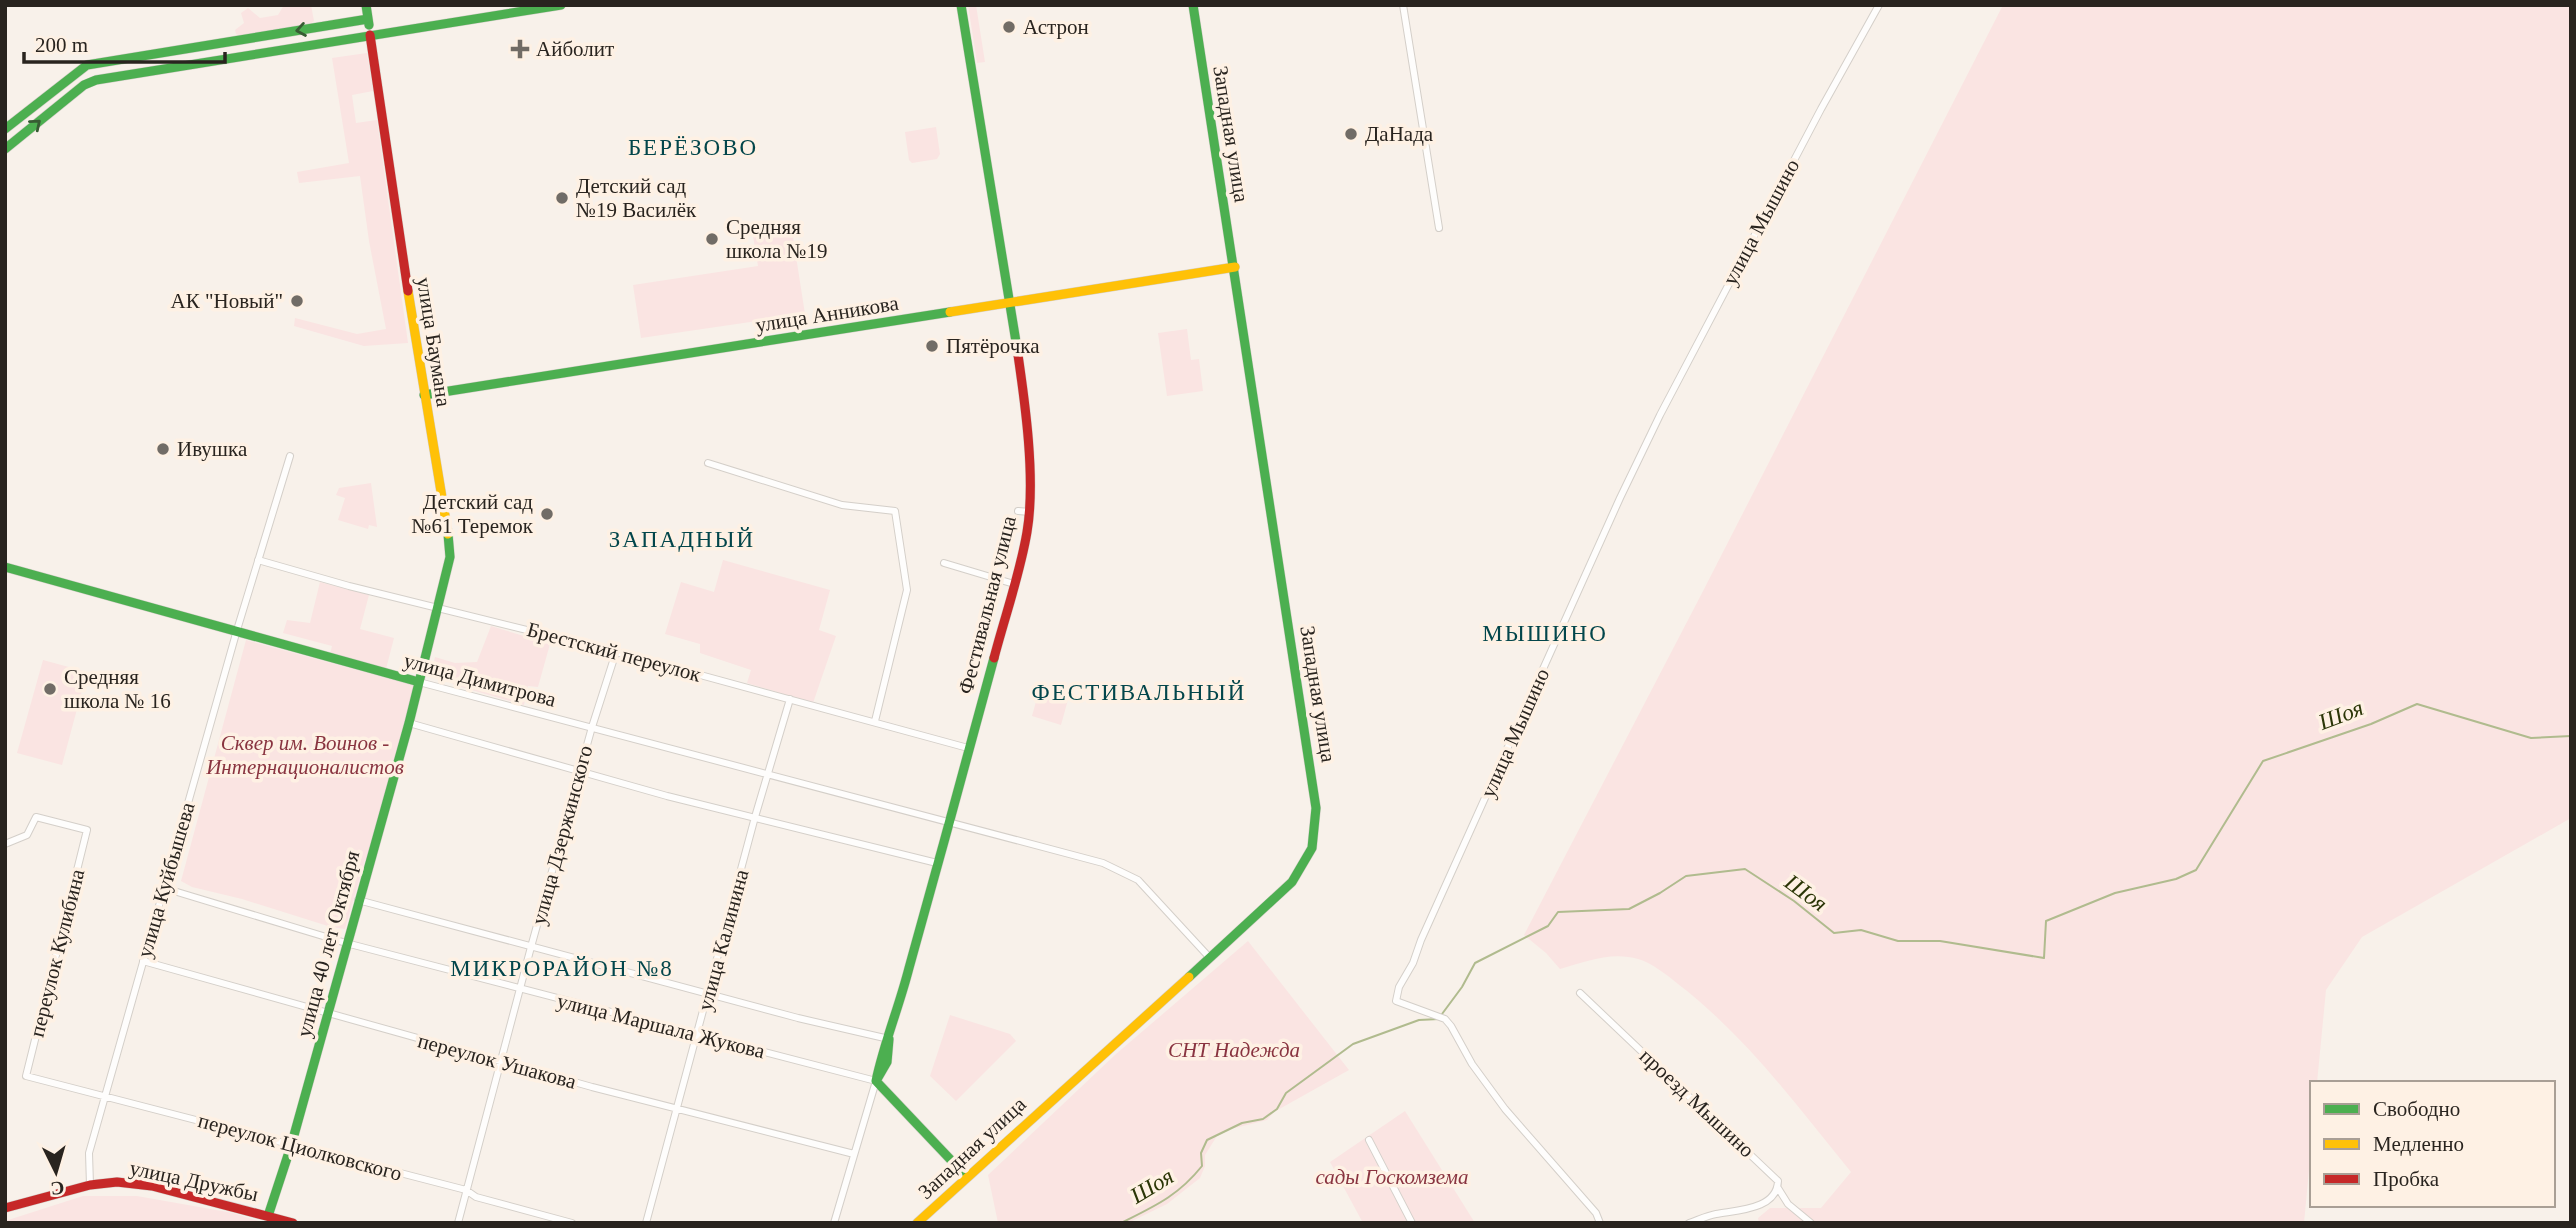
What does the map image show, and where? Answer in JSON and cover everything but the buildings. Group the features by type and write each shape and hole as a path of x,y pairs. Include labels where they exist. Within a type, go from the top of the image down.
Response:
{"street":[{"name":"улица Баумана","path":"366,5 424,395 449,539 450,558 419,682"},
{"path":"5,149 84,85 96,80 561,5"},
{"name":"Фестивальная улица","path":"834,1223 876,1081 883,1073 890,1050 889,1039 1014,584 1030,512 1027,438 1011,302 961,5"},
{"name":"Западная улица","path":"917,1223 1281,894 1302,870 1313,846 1317,818 1193,5"},
{"path":"1402,5 1439,228"},
{"name":"улица Мышино","path":"1600,1223 1596,1213 1505,1109 1472,1064 1445,1019 1396,1001 1397,994 1649,439 1796,157 1879,5"},
{"path":"5,130 74,73 93,64 368,19"},
{"path":"240,40 242,56"},
{"path":"57,87 66,99"},
{"name":"улица Анникова","path":"424,395 1235,267"},
{"name":"улица Куйбышева","path":"90,1185 89,1153 237,630 290,456"},
{"path":"708,463 842,505 895,511 907,590 875,721"},
{"path":"1018,510 1030,512"},
{"name":"Брестский переулок","path":"258,560 339,583 616,652 968,748"},
{"path":"944,563 1014,584"},
{"name":"улица Димитрова","path":"5,567 419,682 768,773 1117,869 1138,880 1209,957"},
{"name":"улица Дзержинского","path":"458,1223 519,990 592,727 616,652"},
{"name":"улица 40 лет Октября","path":"268,1216 291,1146 419,682"},
{"name":"улица Калинина","path":"646,1223 699,1034 755,817 790,699"},
{"path":"409,723 667,796 937,863"},
{"name":"переулок Кулибина","path":"7,844 27,835 36,817 87,830 26,1076"},
{"path":"5,853 7,844"},
{"name":"улица Маршала Жукова","path":"164,888 346,943 519,990 876,1081"},
{"path":"358,900 708,995 889,1039"},
{"name":"переулок Ушакова","path":"143,961 592,1087 854,1154"},
{"name":"проезд Мышино","path":"1580,993 1773,1174 1788,1204 1811,1223"},
{"name":"переулок Циолковского","path":"26,1076 466,1190 476,1197 572,1223"},
{"path":"876,1081 967,1177"},
{"path":"1369,1140 1412,1223"},
{"name":"улица Дружбы","path":"5,1208 90,1185 117,1182 152,1186 293,1223"},
{"path":"1689,1223 1716,1214 1744,1211 1765,1202 1778,1188"}],"green space":[{"path":"284,5 311,5 314,21 309,25 242,36 236,34 235,30 244,23 241,13 248,8 260,18 278,15"},
{"path":"968,5 976,5 985,62 977,63"},
{"path":"2003,5 2571,5 2571,818 2362,937 2326,990 2317,1081 2310,1081 2310,1159 2304,1223 1759,1223 1758,1218 1770,1208 1821,1208 1851,1172 1748,1049 1703,1004 1664,973 1643,961 1618,956 1598,958 1560,969 1524,935"},
{"path":"367,53 373,91 352,95 356,123 377,120 408,343 364,346 294,326 295,318 357,334 386,329 360,176 299,183 297,172 349,163 332,58"},
{"path":"936,127 940,154 937,159 912,163 909,160 905,132"},
{"path":"791,224 805,314 641,338 633,285 758,266 752,230"},
{"path":"1187,329 1191,360 1199,359 1203,391 1167,396 1158,333"},
{"path":"371,483 377,527 369,525 368,529 338,520 345,498 336,495 339,488"},
{"path":"723,560 830,590 819,630 836,636 813,703 747,683 751,670 700,653 700,644 665,634 681,582 714,592"},
{"path":"320,582 369,595 360,629 394,638 386,669 330,654 332,646 283,633 287,620 310,623"},
{"path":"491,626 550,644 538,687 528,686 524,705 454,685 450,681 448,670 434,661 435,657 455,663 477,662"},
{"name":"Сквер им. Воинов - Интернационалистов","path":"246,640 416,686 387,786 388,798 382,802 375,839 365,860 345,929 192,887 181,881"},
{"path":"43,660 87,672 62,765 17,753"},
{"path":"1040,687 1069,696 1061,725 1032,716"},
{"name":"СНТ Надежда","path":"1248,941 1349,1070 1274,1112 1267,1120 1231,1129 1217,1136 1205,1155 1205,1166 1200,1178 1167,1204 1128,1223 998,1223 988,1175 1116,1054"},
{"path":"950,1015 1010,1034 1016,1041 956,1101 930,1076"},
{"name":"сады Госкомзема","path":"1405,1111 1475,1223 1363,1223 1330,1162"},
{"path":"83,1196 137,1196 233,1213 265,1223 5,1223"}],"waterway":[{"name":"Шоя","path":"1442,1014 1462,987 1475,963 1548,926 1558,912 1629,909 1686,876 1745,869 1794,901 1834,933 1861,930 1898,941 1940,941 2044,958 2046,921 2115,893 2176,879 2196,870 2263,761 2371,724 2417,704 2531,738 2571,736"},
{"name":"Шоя","path":"1121,1223 1175,1193 1184,1185 1202,1166 1201,1153 1207,1140 1242,1123 1263,1119 1277,1109 1286,1093 1353,1044 1419,1020 1439,1019"}],"traffic: fast":[{"path":"366,5 369,25"},
{"path":"5,149 84,85 96,80 561,5"},
{"path":"961,5 1017,348"},
{"path":"1189,977 1292,882 1312,848 1316,808 1193,5"},
{"path":"5,129 87,65 368,19"},
{"path":"424,395 950,312"},
{"path":"268,1216 291,1146 409,723 450,557 448,534"},
{"path":"5,567 419,682"},
{"path":"876,1081 994,658"},
{"path":"876,1081 887,1062 889,1039"},
{"path":"876,1081 967,1177"}],"traffic: slow":[{"path":"950,312 1235,267"},
{"path":"408,291 448,534"},
{"path":"917,1223 1189,977"}],"traffic: jam":[{"path":"370,35 408,291"},
{"path":"994,658 1020,564 1029,511 1028,440 1017,348"},
{"path":"5,1208 90,1185 117,1182 152,1186 293,1223"}],"place":[{"name":"Астрон","path":"1009,27"},
{"name":"Айболит","path":"520,49"},
{"name":"ДаНада","path":"1351,134"},
{"name":"Детский сад №19 Василёк","path":"562,198"},
{"name":"Средняя школа №19","path":"712,239"},
{"name":"АК \"Новый\"","path":"297,301"},
{"name":"Пятёрочка","path":"932,346"},
{"name":"Ивушка","path":"163,449"},
{"name":"Детский сад №61 Теремок","path":"547,514"},
{"name":"Средняя школа № 16","path":"50,689"}],"district":[{"name":"БЕРЁЗОВО","path":"693,147"},
{"name":"ЗАПАДНЫЙ","path":"682,539"},
{"name":"МЫШИНО","path":"1545,633"},
{"name":"ФЕСТИВАЛЬНЫЙ","path":"1139,692"},
{"name":"МИКРОРАЙОН №8","path":"562,968"}]}
